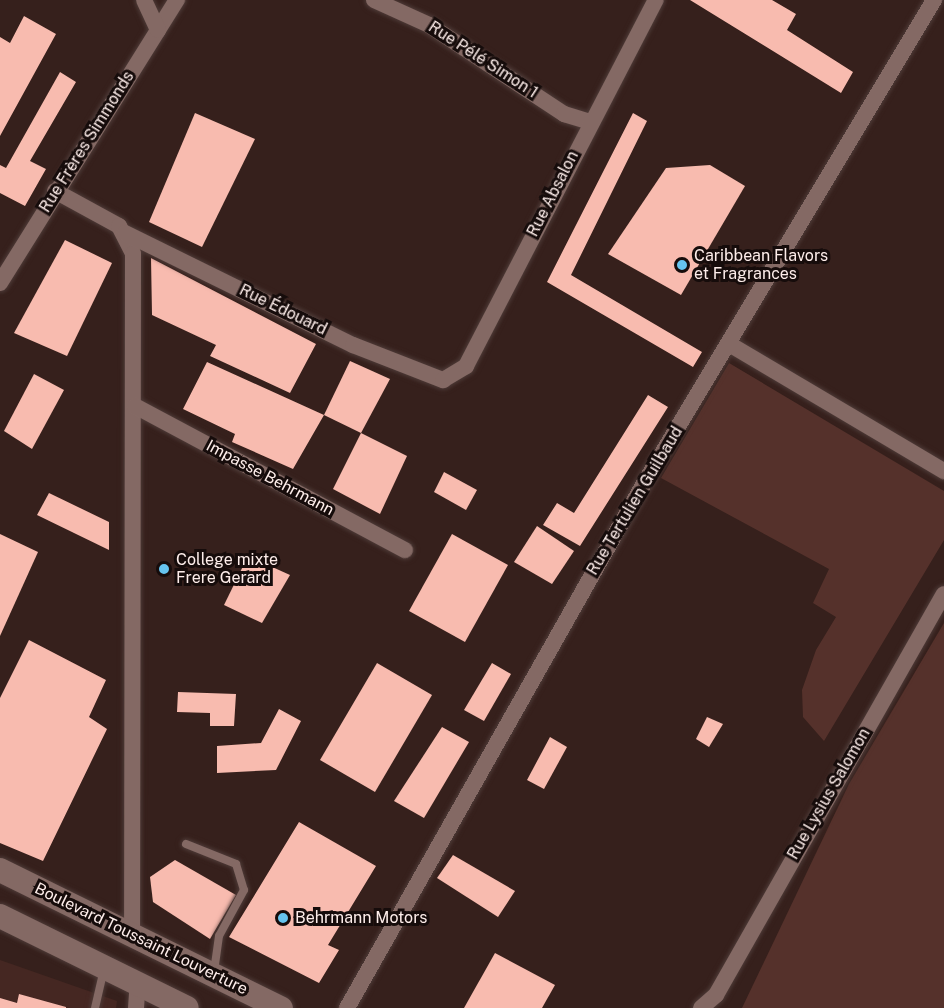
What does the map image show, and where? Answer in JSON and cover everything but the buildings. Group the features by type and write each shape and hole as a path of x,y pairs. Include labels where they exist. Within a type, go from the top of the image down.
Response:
{"main road":[{"name":"Boulevard Toussaint Louverture","path":"0,870 281,1008"},
{"path":"0,916 187,1008"}],"street":[{"path":"144,0 158,30"},
{"name":"Rue Frères Simmonds","path":"0,283 55,191 177,0"},
{"name":"Rue Pélé Simon 1","path":"374,0 429,25 564,114 590,122"},
{"name":"Rue Absalon","path":"443,380 466,366 590,122 656,0"},
{"name":"Rue Tertulien Guilbaud","path":"347,1008 548,649 934,0"},
{"name":"Rue Édouard","path":"55,191 125,233 353,345 443,380"},
{"path":"125,233 133,254 135,406 132,936"},
{"path":"729,344 944,471"},
{"name":"Impasse Behrmann","path":"135,406 405,550"},
{"name":"Rue Lysius Salomon","path":"701,1008 716,1001 944,594"},
{"path":"135,1008 138,982"}],"lane":[{"path":"186,844 236,864 244,890 219,936 213,975"},
{"path":"95,1008 105,966"}],"shaded area":[{"path":"729,363 944,491 944,540 824,741 803,717 802,690 816,650 836,617 813,603 829,569 661,478"},
{"path":"944,623 944,1008 742,1008 849,784"},
{"path":"0,960 117,1001 116,1008 0,1008"}],"place":[{"name":"Caribbean Flavors et Fragrances","path":"682,265"},
{"name":"College mixte Frere Gerard","path":"164,569"},
{"name":"Behrmann Motors","path":"283,918"}]}
